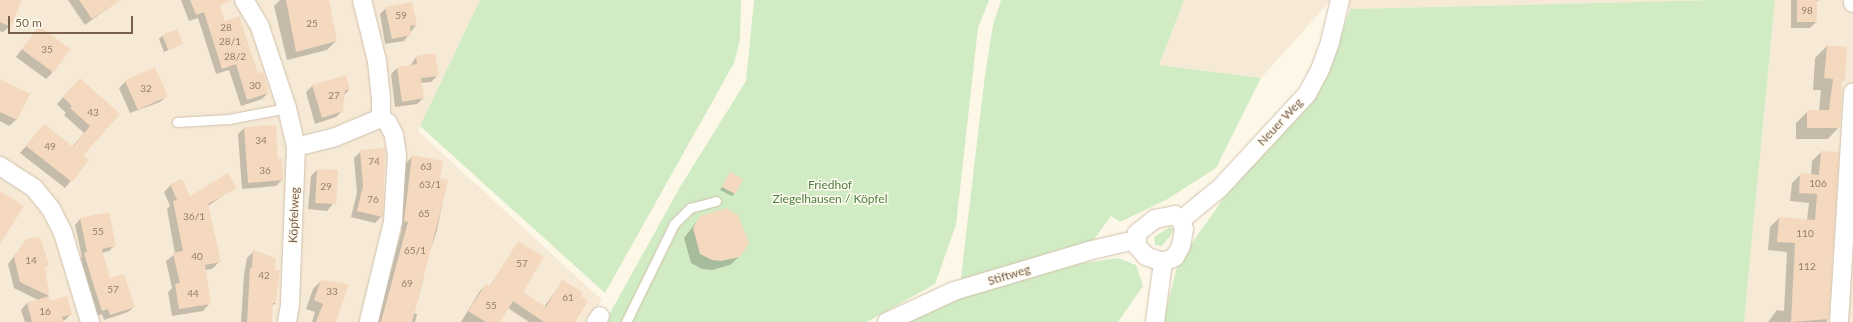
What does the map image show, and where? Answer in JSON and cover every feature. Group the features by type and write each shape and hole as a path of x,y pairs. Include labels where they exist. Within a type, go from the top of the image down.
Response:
{"street":[{"name":"Köpfelweg","path":"244,0 260,27 287,108 296,147 290,305 287,322"},
{"path":"362,0 377,61 382,97 381,118"},
{"name":"Neuer Weg","path":"1181,220 1220,188 1307,94 1318,75 1330,42 1340,0"},
{"path":"1839,322 1853,92"},
{"path":"296,147 333,138 381,118"},
{"path":"369,321 393,222 397,155 394,135 388,123 381,118"},
{"path":"0,166 34,188 51,209 63,233 90,322"},
{"path":"1172,215 1181,220 1184,234 1181,246 1174,258 1163,262 1151,259 1141,252 1135,240 1139,230 1155,220 1172,215"},
{"name":"Stiftweg","path":"887,322 954,291 1088,251 1135,240"},
{"path":"1155,322 1163,262"}],"lane":[{"path":"177,122 229,119 287,108"},
{"path":"626,322 674,224 690,208 716,201"}],"shaded area":[{"path":"0,0 480,0 418,131 602,300 588,322 0,322"},
{"path":"1184,0 1713,0 1350,9 1330,1 1261,78 1159,65"},
{"path":"1775,0 1853,0 1853,322 1744,322"}],"green space":[{"path":"480,0 741,0 740,40 734,63 605,293 420,126"},
{"name":"Friedhof Ziegelhausen / Köpfel","path":"754,0 989,0 978,28 956,225 935,284 867,322 605,322 680,187 746,81"},
{"path":"1001,0 1184,0 1159,65 1261,78 1216,168 1166,200 1120,222 1111,216 1087,249 960,285 985,75 993,25"},
{"path":"1713,0 1775,0 1744,322 1163,322 1178,263 1235,182 1311,104 1330,68 1350,9"},
{"path":"1170,227 1173,229 1171,235 1162,246 1155,245 1154,237"},
{"path":"1118,258 1136,265 1143,286 1118,322 904,322 943,302 1083,263"}],"building":[{"path":"0,0 22,0 11,27 0,22"},
{"path":"79,0 121,0 92,19"},
{"path":"190,0 232,0 220,6 225,21 239,16 258,73 263,72 269,93 247,100 236,64 222,69 204,12 196,15"},
{"path":"286,0 329,0 337,41 296,52"},
{"path":"1797,0 1817,0 1817,22 1797,22"},
{"path":"412,2 417,25 410,26 411,35 392,39 385,7"},
{"path":"39,26 71,49 54,72 22,49"},
{"path":"177,29 183,44 168,50 162,35"},
{"path":"1827,45 1847,47 1845,80 1842,80 1840,128 1807,128 1807,110 1829,110 1833,79 1824,78"},
{"path":"435,53 439,76 421,78 424,98 402,102 397,67 417,64 416,56"},
{"path":"155,67 168,96 138,110 125,80"},
{"path":"346,75 350,90 345,90 343,111 322,118 312,85"},
{"path":"80,78 120,114 83,156 89,160 72,182 26,146 44,124 73,147 90,126 70,108 72,106 63,97"},
{"path":"0,79 30,94 17,120 0,112"},
{"path":"276,125 278,159 282,158 283,180 248,183 244,127"},
{"path":"385,148 383,217 357,211 363,186 360,150"},
{"path":"1821,151 1839,152 1829,319 1791,322 1795,243 1777,242 1779,217 1815,220 1817,194 1799,193 1800,173 1819,175"},
{"path":"412,155 443,161 440,178 448,180 412,322 381,322 408,222 404,221"},
{"path":"317,169 338,170 336,204 315,203"},
{"path":"730,172 743,179 735,194 722,187"},
{"path":"228,173 237,188 208,204 221,262 205,265 211,304 179,309 175,284 180,283 173,253 183,251 173,201 177,200 170,184 182,179 190,196"},
{"path":"0,191 24,206 0,244"},
{"path":"726,208 738,215 749,243 740,257 721,261 712,260 700,254 693,228 700,216"},
{"path":"109,212 116,246 102,249 110,278 124,274 135,307 110,315 108,309 102,311 93,283 84,253 87,252 80,218"},
{"path":"36,237 41,239 49,265 45,267 50,301 67,296 72,314 62,317 64,322 32,322 27,303 49,296 20,282 14,257 26,239"},
{"path":"518,241 544,257 523,292 546,307 562,280 583,292 581,296 588,301 575,322 544,322 513,301 500,322 486,322 468,311 486,284 490,286"},
{"path":"253,250 276,258 275,270 280,270 276,303 273,303 272,322 247,322 250,268 252,268"},
{"path":"321,280 349,284 336,322 316,322 323,304 314,300"}]}
